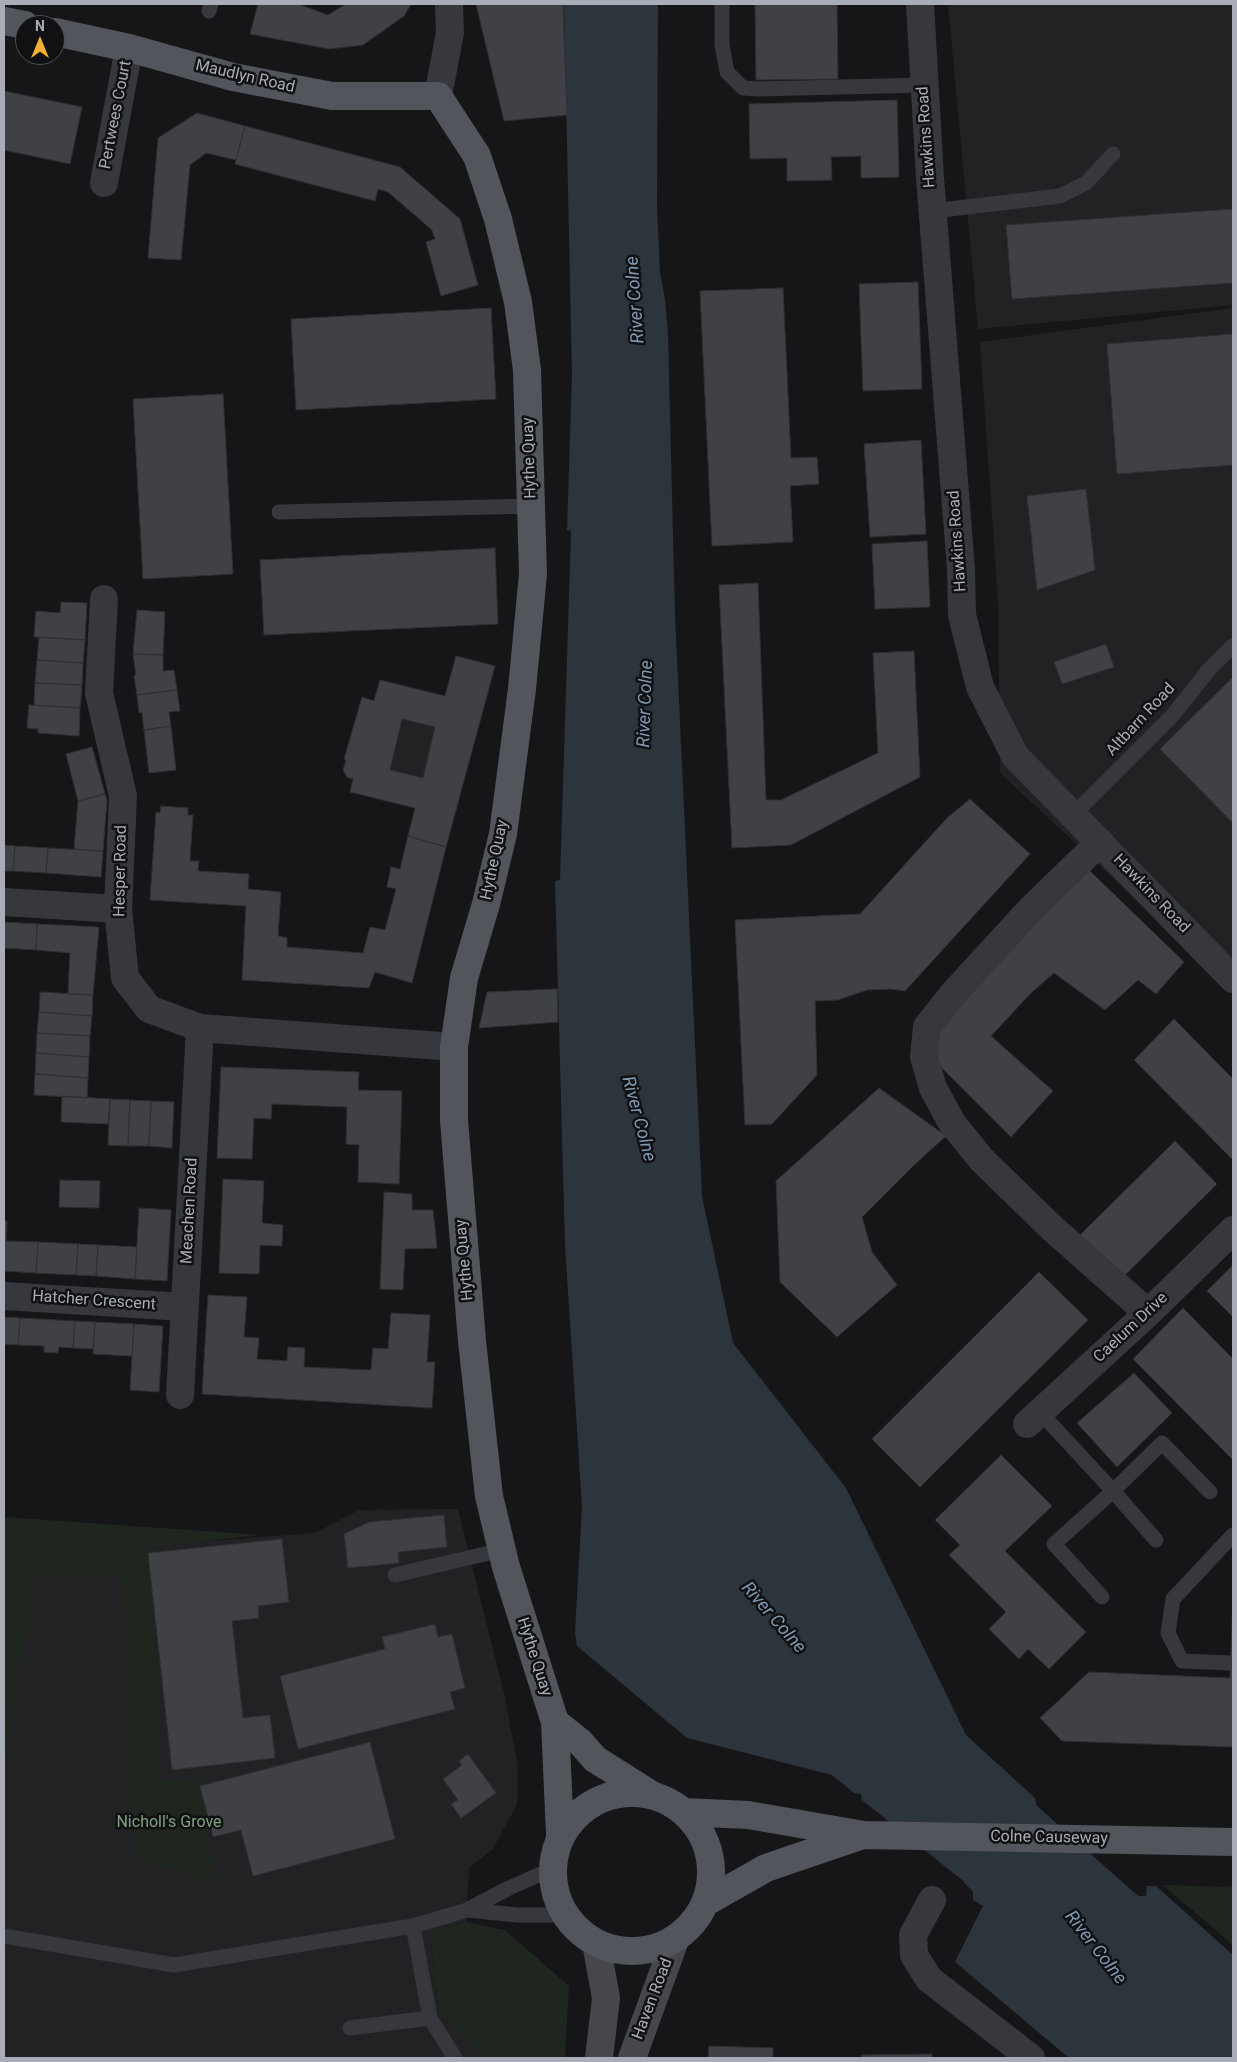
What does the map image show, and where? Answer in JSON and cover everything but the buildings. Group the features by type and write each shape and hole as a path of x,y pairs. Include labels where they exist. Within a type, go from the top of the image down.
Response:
{"main road":[{"name":"Maudlyn Road","path":"65,34 129,48 233,77 332,96 438,96"},
{"name":"Hythe Quay","path":"438,96 477,156 498,219 518,302 527,370 533,574 522,689 503,834 486,904 464,978 454,1046 454,1120 472,1340 489,1496 502,1550 555,1722 560,1834"},
{"path":"555,1722 580,1742 596,1759 684,1812 702,1833 708,1847 712,1873 706,1902 696,1920 674,1940 649,1950 630,1952 596,1943 575,1927 565,1914 554,1889 552,1869 560,1834 584,1809 610,1796 638,1793 653,1795"},
{"name":"Colne Causeway","path":"684,1812 748,1815 864,1835 1233,1842"},
{"name":"Colne Causeway","path":"706,1902 766,1868 864,1835"}],"street":[{"path":"438,96 450,33 449,4"},
{"name":"Hawkins Road","path":"920,4 932,211 961,569 962,615 980,687 1015,756 1233,979"},
{"name":"Pertwees Court","path":"104,183 129,48"},
{"name":"Hesper Road","path":"104,599 99,693 123,796 118,909 125,978 148,1009 200,1028 454,1046"},
{"path":"1100,842 1031,909 953,994 927,1027 924,1057 932,1088 952,1123 982,1160 1053,1229 1148,1313"},
{"path":"4,902 118,909"},
{"name":"Meachen Road","path":"180,1395 200,1028"},
{"name":"Caelum Drive","path":"1033,1418 1148,1313 1233,1230"},
{"name":"Hatcher Crescent","path":"4,1296 185,1307"},
{"path":"932,1900 913,1935 914,1955 929,1979 1031,2058"},
{"name":"Haven Road","path":"632,2058 674,1940"},
{"path":"596,1943 606,1998 599,2058"}],"lane":[{"path":"722,4 722,45 727,72 743,88 924,85"},
{"path":"932,211 1060,196 1086,183 1114,154"},
{"path":"279,512 532,506"},
{"name":"Altbarn Road","path":"1072,816 1173,715 1211,667 1233,646"},
{"path":"1033,1418 1114,1491 1156,1540"},
{"path":"1102,1597 1054,1544 1114,1491 1162,1443 1210,1492"},
{"path":"1230,1663 1182,1661 1168,1633 1173,1599 1233,1535"},
{"path":"395,1575 502,1550"},
{"path":"4,1936 174,1965 413,1926 467,1910 552,1869"},
{"path":"467,1910 518,1915 565,1914"},
{"path":"413,1926 430,2018 455,2058"},
{"path":"350,2028 430,2018"}],"shaded area":[{"path":"948,4 1233,4 1233,305 978,329"},
{"path":"1233,308 1233,974 1225,982 1000,773 998,602 980,342"},
{"path":"402,719 435,727 423,778 390,770"},
{"path":"458,1509 505,1697 518,1768 517,1804 493,1849 469,1868 466,1922 430,1933 439,2013 474,2048 480,2058 4,2058 4,1695 35,1554 315,1533 359,1510"}],"green space":[{"name":"Nicholl's Grove","path":"4,1517 261,1535 152,1547 161,1781 200,1777 216,1884 135,1856 127,1786 122,1574 36,1575 6,1759 4,1759"},
{"path":"1163,1885 1233,1887 1233,1945"},
{"path":"466,1922 505,1930 569,1986 565,2058 480,2058 474,2048 439,2013 430,1933"}],"water":[{"name":"River Colne","path":"564,4 658,4 657,206 660,272 665,299 668,334 675,615 702,1196 733,1343 846,1488 966,1735 1035,1798 1036,1805 1138,1896 1146,1896 1147,1886 1156,1886 1233,1955 1233,2058 1069,2058 955,1962 983,1906 973,1900 973,1892 962,1880 862,1800 861,1794 854,1793 832,1775 687,1738 577,1646 575,1632 582,1506 565,1245 555,881 560,880 571,531 567,530 572,375"}]}
